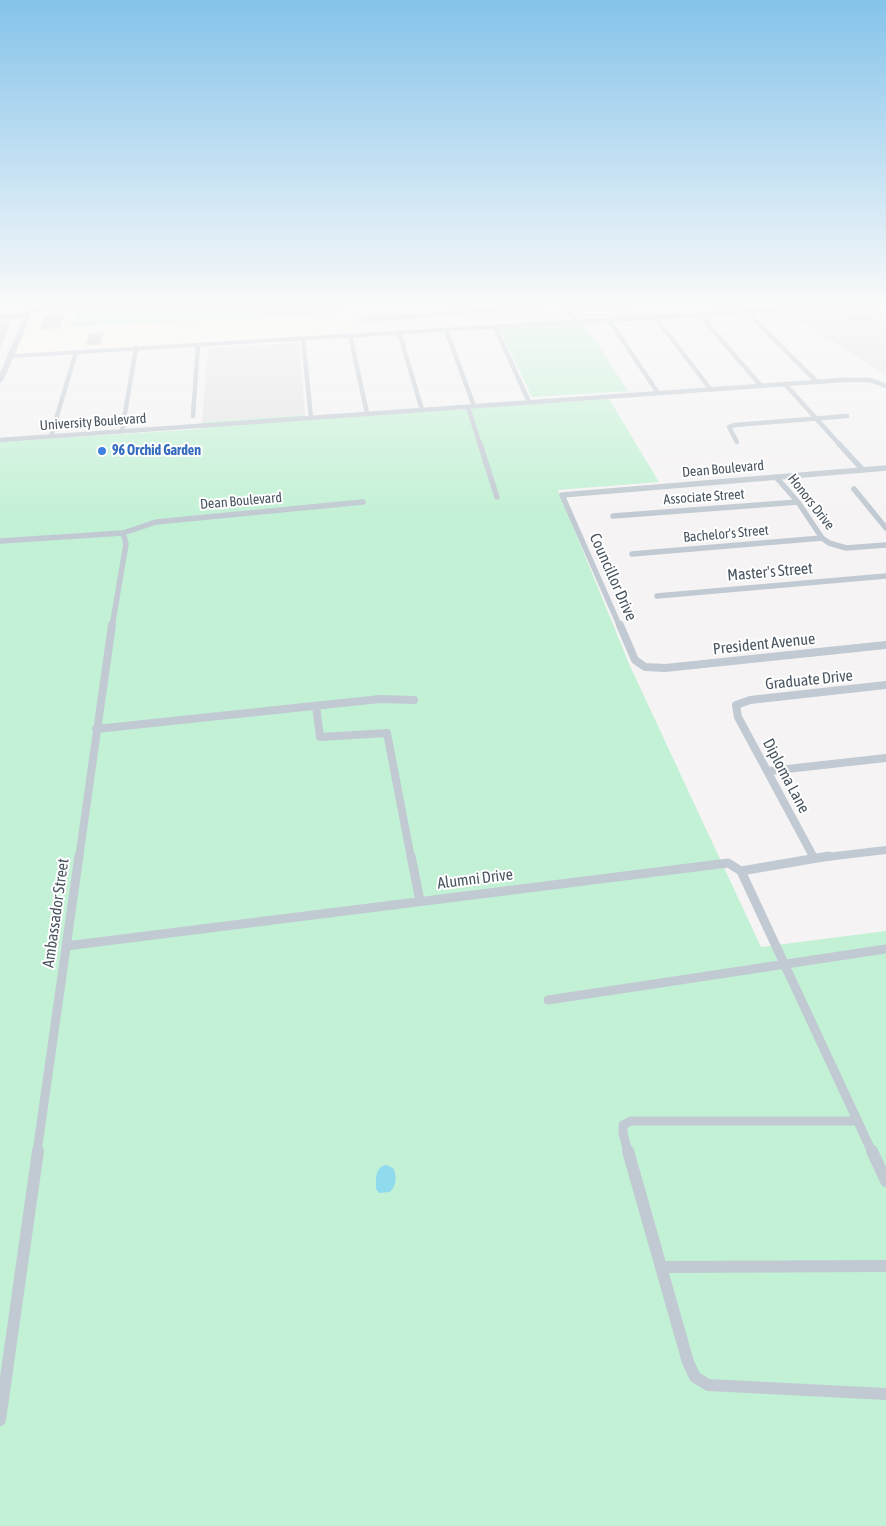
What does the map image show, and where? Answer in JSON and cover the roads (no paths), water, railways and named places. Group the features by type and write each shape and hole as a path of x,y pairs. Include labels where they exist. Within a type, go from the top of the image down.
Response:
{"street":[{"path":"51,436 70,373"},
{"path":"122,431 132,373"},
{"path":"193,416 196,373"},
{"path":"307,373 312,418"},
{"path":"358,373 367,413"},
{"path":"412,373 422,410"},
{"path":"460,373 497,497"},
{"path":"516,373 529,402"},
{"path":"645,373 658,393"},
{"path":"698,373 711,390"},
{"path":"750,373 761,386"},
{"path":"808,373 817,382"},
{"name":"University Boulevard","path":"0,440 817,382 865,380 886,386"},
{"path":"785,384 863,470"},
{"path":"738,442 729,427 735,424 848,416"},
{"name":"Dean Boulevard","path":"562,495 886,468"},
{"name":"Honors Drive","path":"776,477 798,502 822,538 836,546 846,548 886,544"},
{"path":"854,489 886,528"},
{"name":"Councillor Drive","path":"562,495 635,660 645,667"},
{"name":"Dean Boulevard","path":"123,533 163,521 363,502"},
{"name":"Associate Street","path":"613,516 798,502"},
{"path":"0,541 92,533 123,533"},
{"name":"Ambassador Street","path":"0,1420 96,729 126,544 123,533"},
{"name":"Bachelor's Street","path":"632,554 822,538"},
{"name":"Master's Street","path":"657,596 886,576"},
{"name":"President Avenue","path":"645,667 665,668 886,645"},
{"name":"Graduate Drive","path":"736,705 750,700 886,685"},
{"path":"96,729 380,699 414,700"},
{"name":"Diploma Lane","path":"736,705 738,717 814,858"},
{"path":"316,706 320,737 387,733 420,901"},
{"path":"768,771 886,758"},
{"name":"Alumni Drive","path":"66,946 728,863 741,871 814,858 886,850"},
{"path":"741,871 886,1181"},
{"path":"548,1000 886,949"},
{"path":"858,1121 631,1121 623,1125 623,1133 688,1362 695,1377 708,1385 886,1394"},
{"path":"661,1267 886,1266"}],"water":[{"path":"386,1165 393,1168 396,1177 395,1183 390,1192 379,1193 376,1189 377,1174 382,1166"}],"place":[{"name":"96 Orchid Garden","path":"102,451"}]}
